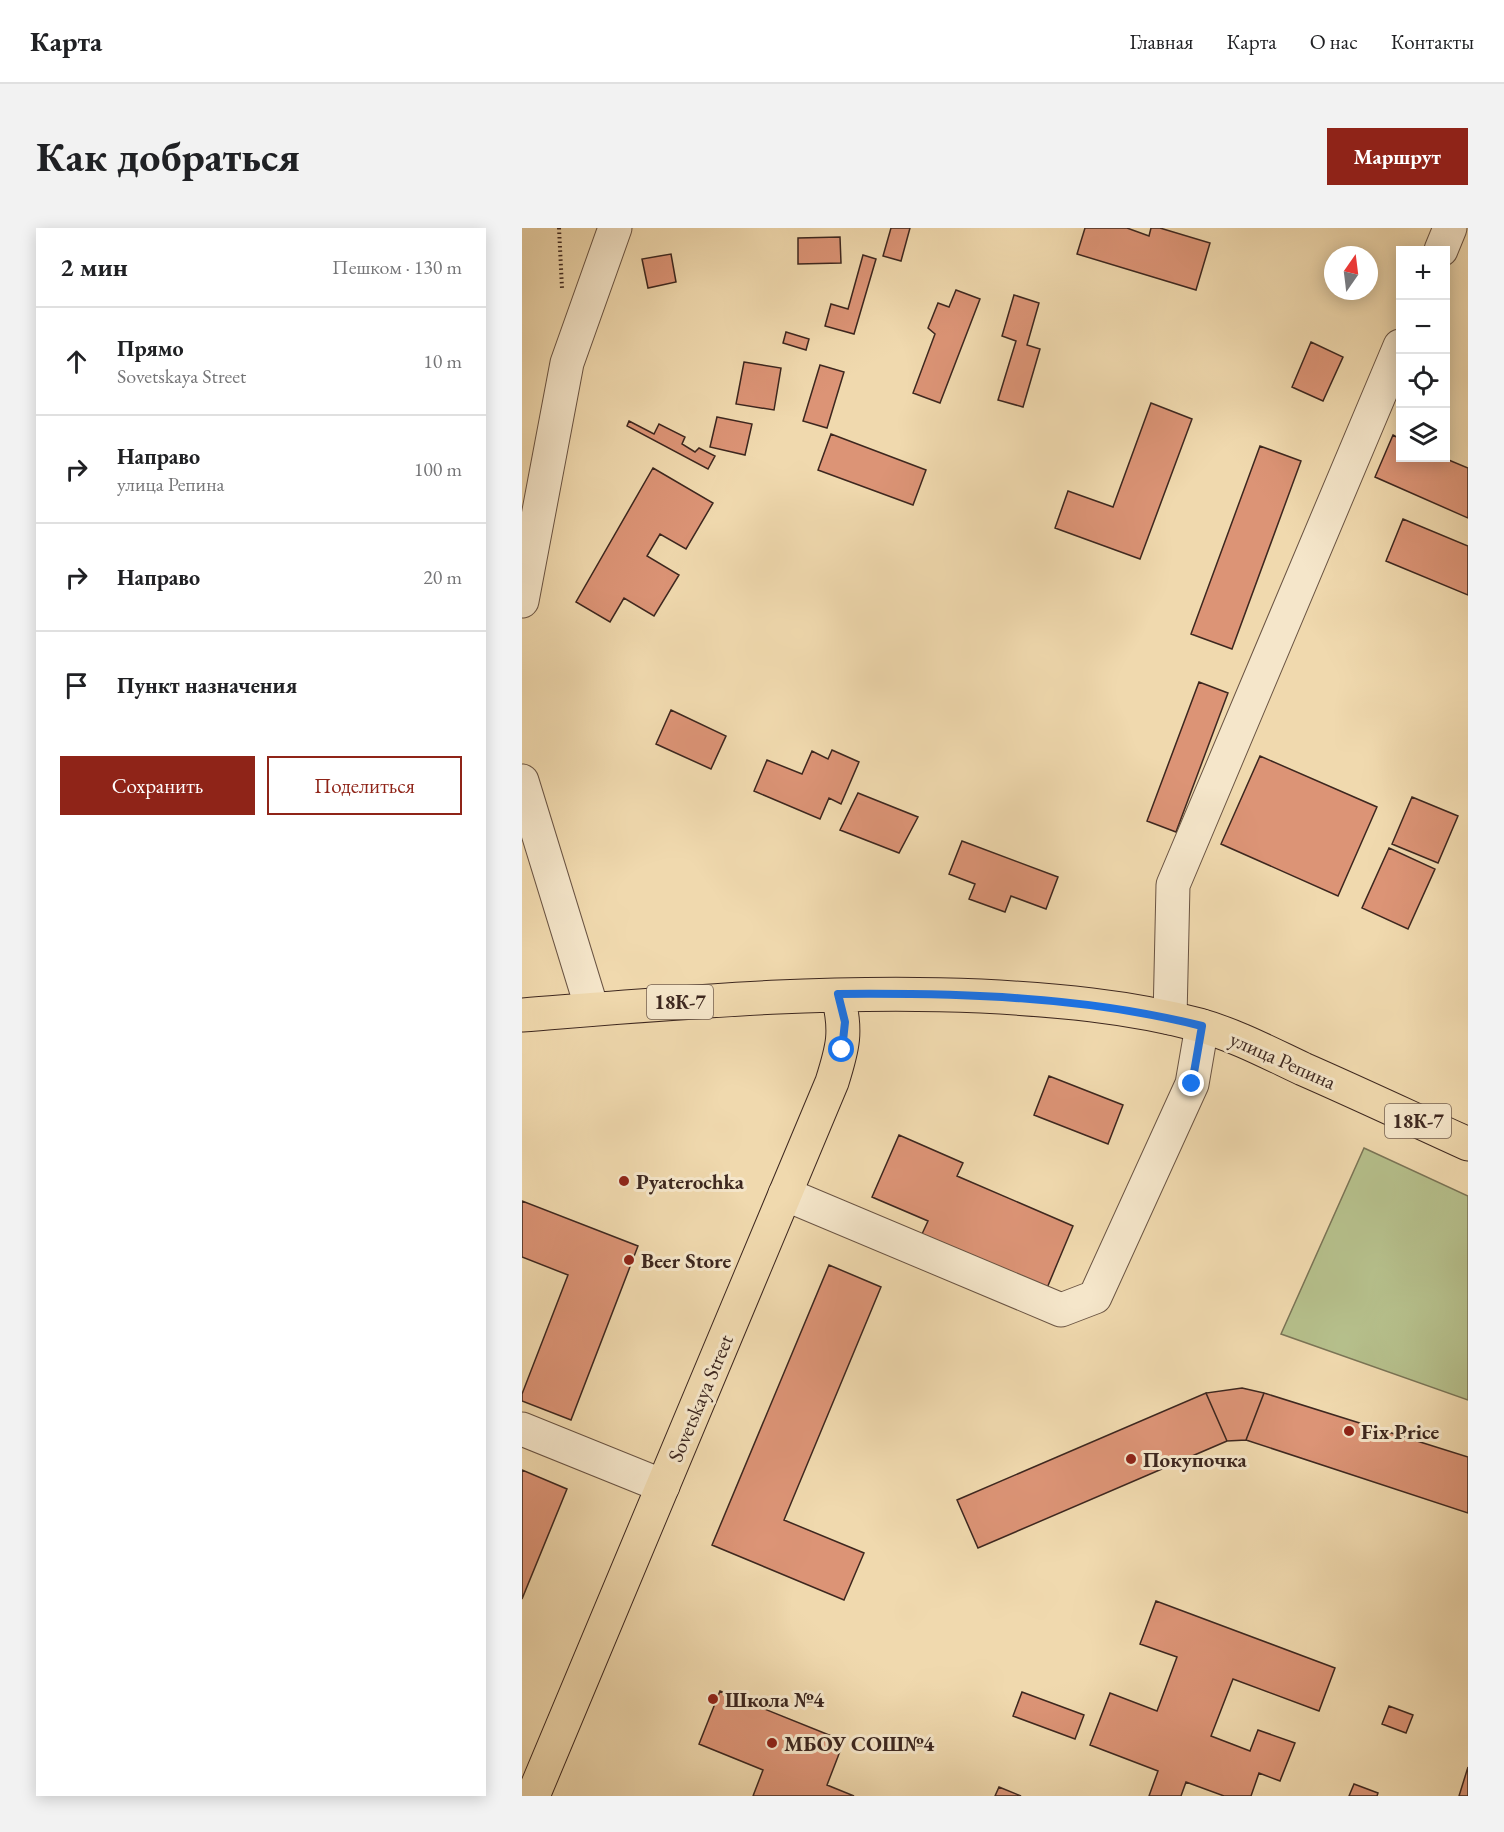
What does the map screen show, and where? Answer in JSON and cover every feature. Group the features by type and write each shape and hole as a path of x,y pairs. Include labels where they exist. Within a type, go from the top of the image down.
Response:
{"main road":[{"name":"улица Репина","path":"838,994 921,994 1031,999 1094,1005 1170,1018 1202,1026 1250,1044 1468,1144"},
{"name":"18К-7","path":"522,1015 753,996 838,994"},
{"name":"Sovetskaya Street","path":"531,1786 663,1486 832,1082 842,1050 845,1022 838,994"}],"street":[{"path":"522,601 567,363 615,228"},
{"path":"1443,246 1450,228"},
{"path":"1170,1018 1173,885 1398,354"},
{"path":"522,781 592,1010"},
{"path":"785,1194 1060,1310 1095,1297 1192,1084 1202,1026"},
{"path":"522,1429 663,1486"}],"green space":[{"path":"1364,1148 1468,1196 1468,1400 1281,1334"}],"building":[{"path":"891,228 910,228 901,261 883,256"},
{"path":"1085,228 1127,228 1149,236 1151,228 1160,228 1210,243 1196,290 1077,254"},
{"path":"840,237 841,263 798,264 798,238"},
{"path":"671,254 676,282 648,288 642,259"},
{"path":"863,255 876,259 854,334 825,326 831,304 848,309"},
{"path":"956,290 980,299 940,403 913,393 935,334 928,328 938,303 949,307"},
{"path":"1014,295 1039,303 1027,345 1040,349 1023,407 998,400 1016,341 1002,336"},
{"path":"786,332 809,339 806,350 783,343"},
{"path":"1311,342 1343,357 1323,401 1292,387"},
{"path":"744,362 781,368 774,410 736,404"},
{"path":"820,365 844,372 827,428 803,421"},
{"path":"1151,403 1192,419 1140,559 1055,528 1068,491 1113,507"},
{"path":"717,417 752,424 745,455 710,447"},
{"path":"629,421 654,434 659,424 685,437 682,444 695,452 699,448 715,456 708,469 627,426"},
{"path":"831,434 926,470 913,505 818,470"},
{"path":"1393,435 1396,437 1396,462 1450,460 1468,468 1468,518 1375,477"},
{"path":"1260,446 1301,461 1232,649 1191,634"},
{"path":"653,468 713,503 686,549 660,534 647,556 679,575 654,616 624,598 610,622 576,602"},
{"path":"1403,519 1468,546 1468,595 1386,561"},
{"path":"1199,682 1228,693 1176,832 1147,821"},
{"path":"671,710 726,736 711,769 656,744"},
{"path":"832,750 859,762 841,804 829,798 820,819 754,791 767,760 802,774 812,751 828,759"},
{"path":"1260,756 1377,807 1338,896 1221,844"},
{"path":"858,793 918,817 899,853 840,830"},
{"path":"1412,797 1458,816 1438,863 1392,844"},
{"path":"962,841 1058,877 1046,909 1011,896 1005,912 969,899 975,884 949,874"},
{"path":"1389,848 1435,869 1408,929 1362,908"},
{"path":"1049,1076 1123,1105 1108,1144 1034,1115"},
{"path":"899,1135 963,1163 957,1176 1073,1226 1047,1288 922,1234 928,1221 872,1197"},
{"path":"522,1201 638,1246 571,1420 522,1401 522,1394 568,1275 522,1257"},
{"path":"829,1265 881,1287 784,1520 864,1553 844,1600 712,1545"},
{"path":"1242,1388 1264,1393 1246,1440 1227,1441 1206,1393"},
{"path":"1206,1393 1227,1441 978,1548 957,1500"},
{"path":"1264,1393 1468,1457 1468,1513 1246,1440"},
{"path":"522,1470 567,1489 522,1599"},
{"path":"1156,1601 1335,1668 1319,1711 1233,1679 1211,1736 1250,1751 1258,1730 1295,1743 1280,1781 1259,1773 1251,1796 1224,1796 1186,1782 1181,1796 1149,1796 1158,1771 1090,1745 1110,1693 1157,1711 1177,1657 1140,1644"},
{"name":"МБОУ СОШ№4","path":"720,1691 844,1741 827,1785 854,1796 753,1796 763,1770 699,1744"},
{"path":"1022,1692 1084,1715 1075,1739 1013,1716"},
{"path":"1389,1706 1413,1715 1406,1733 1382,1724"},
{"path":"1468,1767 1468,1796 1459,1796"},
{"path":"1354,1784 1378,1793 1377,1796 1349,1796"},
{"path":"999,1787 1021,1796 995,1796"}],"place":[{"name":"Pyaterochka","path":"624,1181"},
{"name":"Beer Store","path":"629,1260"},
{"name":"Fix Price","path":"1349,1431"},
{"name":"Покупочка","path":"1131,1459"},
{"name":"Школа №4","path":"713,1699"},
{"name":"МБОУ СОШ№4","path":"772,1743"}],"route":[{"path":"842,1050 845,1022 838,994 921,994 1031,999 1094,1005 1149,1013 1202,1026 1192,1084"}]}
